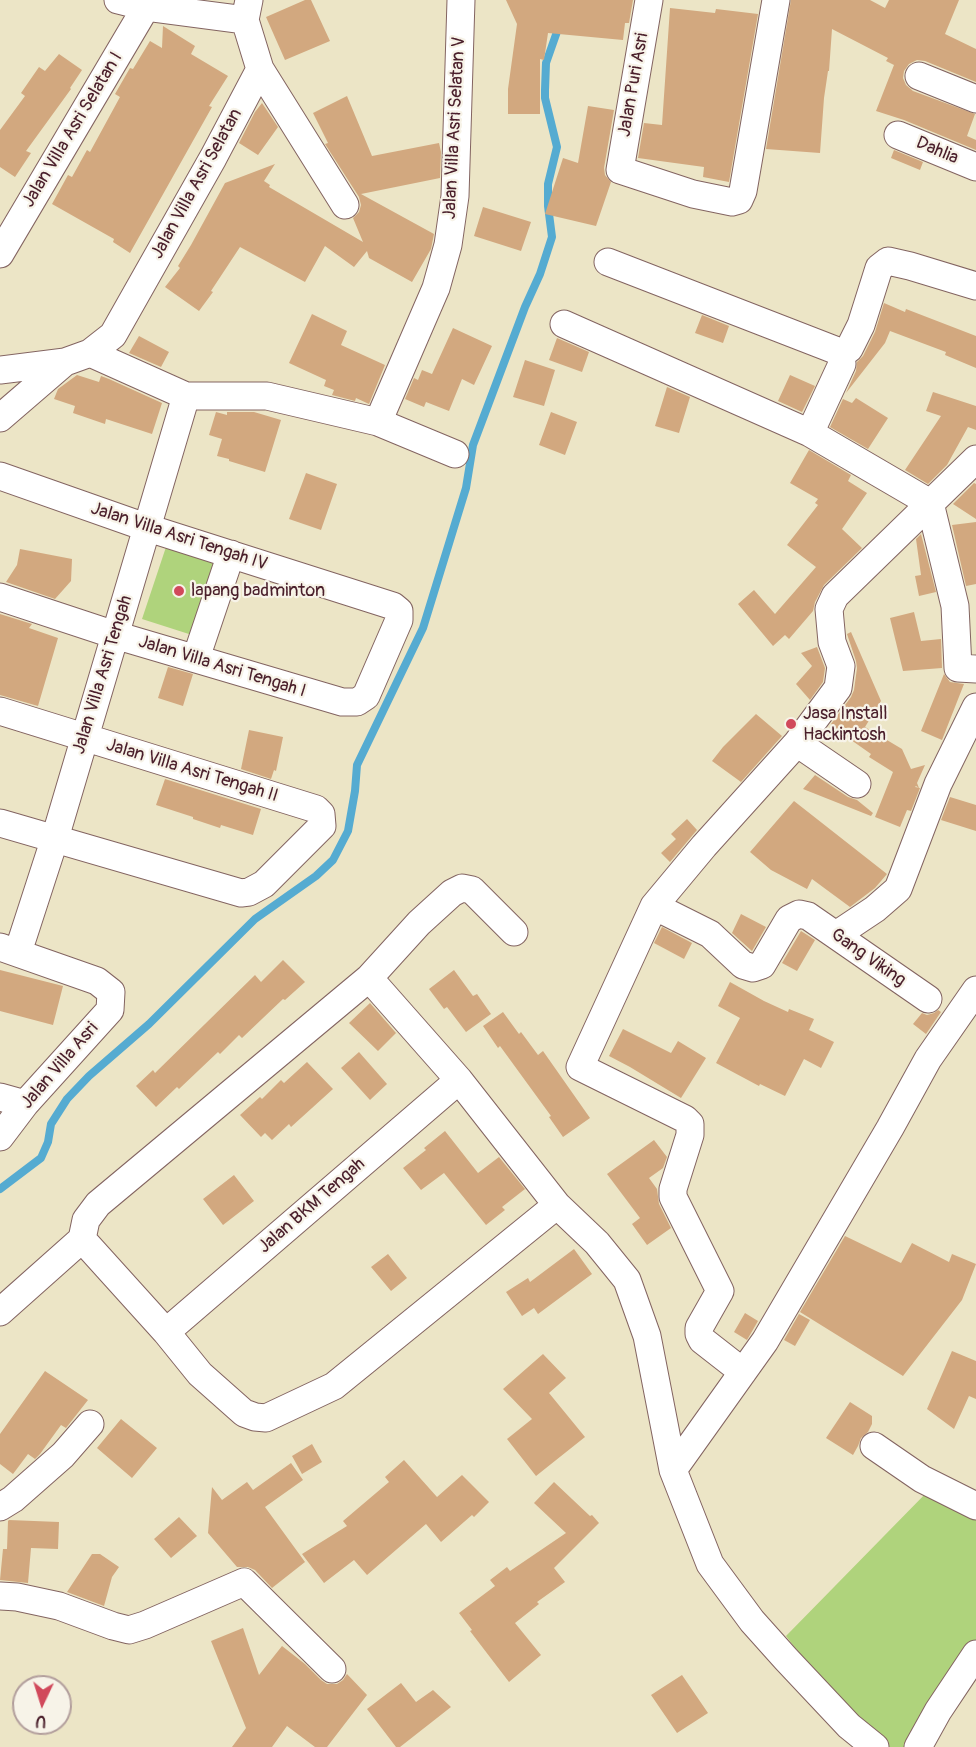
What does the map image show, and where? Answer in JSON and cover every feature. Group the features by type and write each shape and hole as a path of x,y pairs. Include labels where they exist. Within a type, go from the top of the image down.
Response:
{"street":[{"path":"118,0 146,7 195,14 247,10 257,58 345,205"},
{"name":"Jalan Villa Asri Selatan V","path":"378,422 436,288 448,245 455,196 461,0"},
{"name":"Jalan Puri Asri","path":"649,0 620,170 693,194 732,202 739,200 743,191 776,0"},
{"name":"Jalan Villa Asri Selatan I","path":"0,254 146,7"},
{"path":"195,14 257,58"},
{"name":"Jalan Villa Asri Selatan","path":"0,418 77,358 113,335 213,158 257,58"},
{"path":"919,76 976,99"},
{"name":"Dahlia","path":"898,135 976,167"},
{"path":"840,354 849,349 861,325 879,268 888,261 976,286"},
{"path":"608,262 813,341 840,354 842,364 810,433"},
{"path":"564,324 810,433 930,502 955,606 958,668 976,669"},
{"path":"0,370 77,358 186,396 267,396 378,422 455,454"},
{"name":"Jalan Villa Asri Tengah","path":"9,949 55,838 186,396"},
{"path":"743,1372 702,1340 699,1334 699,1328 720,1291 673,1197 673,1189 690,1135 690,1124 685,1119 580,1067 654,906 796,743 838,688 841,666 832,642 829,609 835,596 976,459"},
{"name":"Jalan Villa Asri Tengah IV","path":"0,476 148,528 393,606 399,610 399,620 366,696 357,702 342,702"},
{"path":"196,658 231,554"},
{"name":"Jalan Villa Asri Tengah I","path":"0,597 115,635 342,702"},
{"path":"836,935 875,909 898,889 938,784 976,707"},
{"name":"Jalan Villa Asri Tengah II","path":"0,711 316,809 321,814 322,826 264,884 249,892 241,893 55,838"},
{"path":"796,743 857,784"},
{"path":"0,823 55,838"},
{"path":"0,1312 82,1239 86,1220 98,1204 369,978 419,923 452,894 462,888 472,890 514,932"},
{"name":"Gang Viking","path":"654,906 710,934 743,964 753,968 762,964 789,919 799,914 808,916 928,999"},
{"name":"Jalan Villa Asri","path":"0,1137 12,1101 110,1010 111,992 98,981 9,949"},
{"path":"369,978 459,1080 557,1205 597,1243 627,1280 647,1336 673,1470 710,1564 752,1621 786,1659 849,1726 875,1747"},
{"path":"673,1470 771,1331 928,1059 976,990"},
{"name":"Jalan BKM Tengah","path":"165,1332 459,1080"},
{"path":"82,1239 200,1374 244,1413 266,1418 334,1386 557,1205"},
{"path":"0,1507 13,1499 63,1455 90,1424"},
{"path":"874,1446 922,1479 976,1506"},
{"path":"0,1596 17,1597 60,1606 129,1630 244,1582 332,1669"},
{"path":"918,1747 938,1711 976,1654"}],"green space":[{"name":"lapang badminton","path":"166,547 216,564 192,635 142,619"},
{"path":"931,1488 976,1512 976,1644 915,1747 869,1747 786,1636"}],"building":[{"path":"305,0 311,0 330,41 285,60 266,17"},
{"path":"506,0 633,0 629,23 625,23 623,40 548,33 544,60 540,59 540,114 508,114 508,89 517,24"},
{"path":"791,0 870,0 885,8 889,0 959,0 945,34 976,49 976,82 925,61 917,60 909,64 904,71 903,78 906,85 913,91 975,114 967,136 976,140 976,150 876,111 894,65 886,61 888,58 832,29 820,153 766,149"},
{"path":"670,8 715,13 716,9 758,14 729,182 703,177 704,167 638,158 644,123 662,125"},
{"path":"163,26 195,46 191,54 228,76 209,106 212,107 130,253 113,242 114,239 52,204 68,175 72,177 87,150 90,152 120,97 115,94 130,68 133,69 150,41 162,48"},
{"path":"59,54 82,70 26,151 31,153 15,177 0,167 0,130 25,96 21,93 39,67 45,71"},
{"path":"347,96 372,156 439,143 440,178 361,194 434,234 431,249 412,282 369,258 367,251 354,267 325,246 305,282 240,247 199,311 165,287 180,268 178,266 225,183 275,164 264,181 270,185 269,187 363,242 353,218 359,212 361,205 359,197 325,144 328,143 313,113"},
{"path":"262,103 278,127 258,155 239,143"},
{"path":"588,106 614,110 604,168 605,175 611,182 596,226 545,214 563,158 578,163"},
{"path":"894,150 923,162 920,170 891,158"},
{"path":"483,207 531,222 521,251 474,236"},
{"path":"884,303 976,336 976,368 945,355 946,352 890,331 885,343 846,393 856,371 857,362 863,356 875,332"},
{"path":"312,314 347,331 341,345 385,365 369,404 356,398 355,401 332,395 334,390 324,386 326,380 289,363"},
{"path":"702,315 729,326 723,343 695,333"},
{"path":"453,328 492,346 474,385 462,379 449,411 426,402 424,407 405,399 414,378 418,380 422,370 432,374"},
{"path":"139,336 169,352 161,367 129,353"},
{"path":"557,338 589,352 582,372 549,360"},
{"path":"525,360 555,370 544,406 513,397"},
{"path":"77,375 99,382 101,376 162,403 152,434 106,419 105,424 73,413 75,406 54,399 58,389"},
{"path":"790,375 815,386 802,412 778,401"},
{"path":"667,387 690,397 679,433 655,426"},
{"path":"933,392 976,406 976,430 968,427 947,465 928,484 905,470 941,416 926,411"},
{"path":"856,398 888,418 868,449 830,427 843,399 852,403"},
{"path":"216,412 227,415 227,412 254,412 281,420 265,472 217,456 222,439 209,435"},
{"path":"551,412 577,422 565,455 539,445"},
{"path":"809,450 851,475 848,481 867,493 842,529 862,548 824,585 813,611 789,639 785,635 773,646 738,604 754,590 775,614 816,567 787,545 818,505 815,503 818,499 790,483"},
{"path":"306,473 337,484 321,530 289,519"},
{"path":"974,483 976,484 976,519 953,504"},
{"path":"976,522 976,584 966,586 952,525"},
{"path":"921,534 936,592 919,596 915,576 921,575 916,539"},
{"path":"20,549 72,559 71,581 55,599 6,582 17,565"},
{"path":"914,612 921,641 941,639 942,668 903,671 890,618"},
{"path":"0,614 32,624 29,628 58,638 38,706 0,695"},
{"path":"851,632 881,701 865,727 902,749 911,769 925,765 917,783 920,788 911,811 907,810 900,827 875,817 893,772 869,757 871,754 831,724 854,690 857,668 847,634"},
{"path":"817,647 825,668 823,682 810,700 796,684 812,666 801,653"},
{"path":"168,667 193,674 183,706 158,698"},
{"path":"944,674 950,682 964,684 942,740 921,731"},
{"path":"756,714 782,736 741,782 712,761"},
{"path":"249,730 283,737 276,771 274,770 271,779 241,769"},
{"path":"815,775 848,797 857,800 873,813 871,816 803,789"},
{"path":"165,779 261,809 253,835 221,825 220,828 156,805"},
{"path":"950,797 976,805 976,831 941,820"},
{"path":"794,801 887,874 875,888 850,907 812,879 807,889 771,870 750,852"},
{"path":"687,819 697,830 670,862 661,853 676,839 671,834"},
{"path":"741,914 766,927 752,951 732,933"},
{"path":"662,927 692,943 684,959 654,943"},
{"path":"801,931 815,940 797,971 782,963"},
{"path":"283,960 305,982 285,1000 283,999 242,1038 239,1035 220,1054 218,1052 156,1107 136,1086 153,1070 155,1073 255,975 261,982"},
{"path":"0,970 63,986 53,1025 0,1011"},
{"path":"454,970 473,996 477,994 491,1014 466,1032 447,1007 444,1009 429,989"},
{"path":"730,982 788,1012 789,1009 814,1019 809,1030 834,1042 821,1068 804,1059 785,1096 760,1084 759,1086 716,1063 740,1018 718,1006"},
{"path":"370,1003 396,1033 378,1051 349,1023"},
{"path":"938,1010 941,1012 926,1034 913,1024 922,1013 927,1015"},
{"path":"503,1012 538,1055 543,1051 590,1118 563,1137 549,1117 551,1116 483,1026"},
{"path":"623,1029 671,1053 678,1041 706,1058 681,1098 609,1056"},
{"path":"359,1052 387,1084 370,1100 341,1068"},
{"path":"307,1062 333,1089 291,1127 289,1124 272,1140 265,1133 261,1137 240,1115 260,1097 262,1099 281,1080 284,1083"},
{"path":"445,1131 478,1173 499,1157 525,1189 502,1207 505,1210 486,1225 444,1173 421,1190 403,1168"},
{"path":"654,1140 667,1157 663,1168 649,1178 657,1189 659,1204 671,1228 647,1245 632,1224 640,1218 607,1174"},
{"path":"234,1175 254,1201 223,1225 203,1199"},
{"path":"845,1236 901,1263 912,1243 949,1262 952,1254 976,1264 962,1300 903,1376 800,1312"},
{"path":"574,1249 592,1274 538,1314 534,1308 522,1316 506,1292 528,1278 530,1282"},
{"path":"388,1254 407,1278 391,1291 371,1267"},
{"path":"745,1313 758,1321 747,1340 734,1332"},
{"path":"799,1314 810,1320 795,1346 784,1340"},
{"path":"952,1351 976,1361 976,1399 969,1396 954,1429 927,1409"},
{"path":"543,1354 566,1378 549,1393 585,1437 536,1476 507,1439 532,1419 503,1389"},
{"path":"45,1371 88,1400 66,1428 61,1425 35,1459 28,1454 13,1474 0,1464 0,1434"},
{"path":"850,1402 872,1416 872,1424 861,1438 853,1455 826,1438"},
{"path":"121,1419 157,1448 132,1478 97,1448"},
{"path":"312,1444 322,1462 302,1474 292,1456"},
{"path":"404,1460 437,1497 462,1475 489,1502 474,1517 472,1515 441,1542 426,1524 367,1575 354,1560 324,1583 302,1554 347,1526 343,1521 389,1482 385,1477"},
{"path":"291,1463 303,1480 265,1507 305,1562 272,1588 255,1570 248,1567 237,1567 208,1533 212,1487 222,1500 247,1482 253,1490"},
{"path":"554,1482 599,1523 554,1568 565,1582 537,1602 539,1604 515,1623 541,1655 509,1682 459,1613 495,1586 490,1580 507,1567 510,1571 566,1533 534,1503"},
{"path":"179,1517 197,1536 171,1558 154,1539"},
{"path":"9,1520 59,1522 58,1549 31,1548 28,1583 0,1580 3,1549 7,1549"},
{"path":"92,1554 100,1554 119,1567 112,1577 104,1606 67,1592"},
{"path":"243,1628 259,1675 282,1646 327,1684 337,1684 347,1674 367,1695 327,1747 315,1747 287,1726 272,1747 232,1747 246,1728 211,1641"},
{"path":"682,1675 708,1713 677,1733 651,1695"},
{"path":"401,1683 416,1702 433,1690 451,1707 400,1747 396,1747 367,1709"}],"waterway":[{"path":"0,1189 41,1158 48,1142 51,1124 67,1099 89,1076 149,1024 255,919 316,876 333,860 348,831 357,765 423,628 466,488 473,445 525,307 540,274 552,237 548,184 557,147 545,90 546,63 559,26"}],"place":[{"name":"lapang badminton","path":"179,591"},
{"name":"Jasa Install Hackintosh","path":"791,724"}]}
